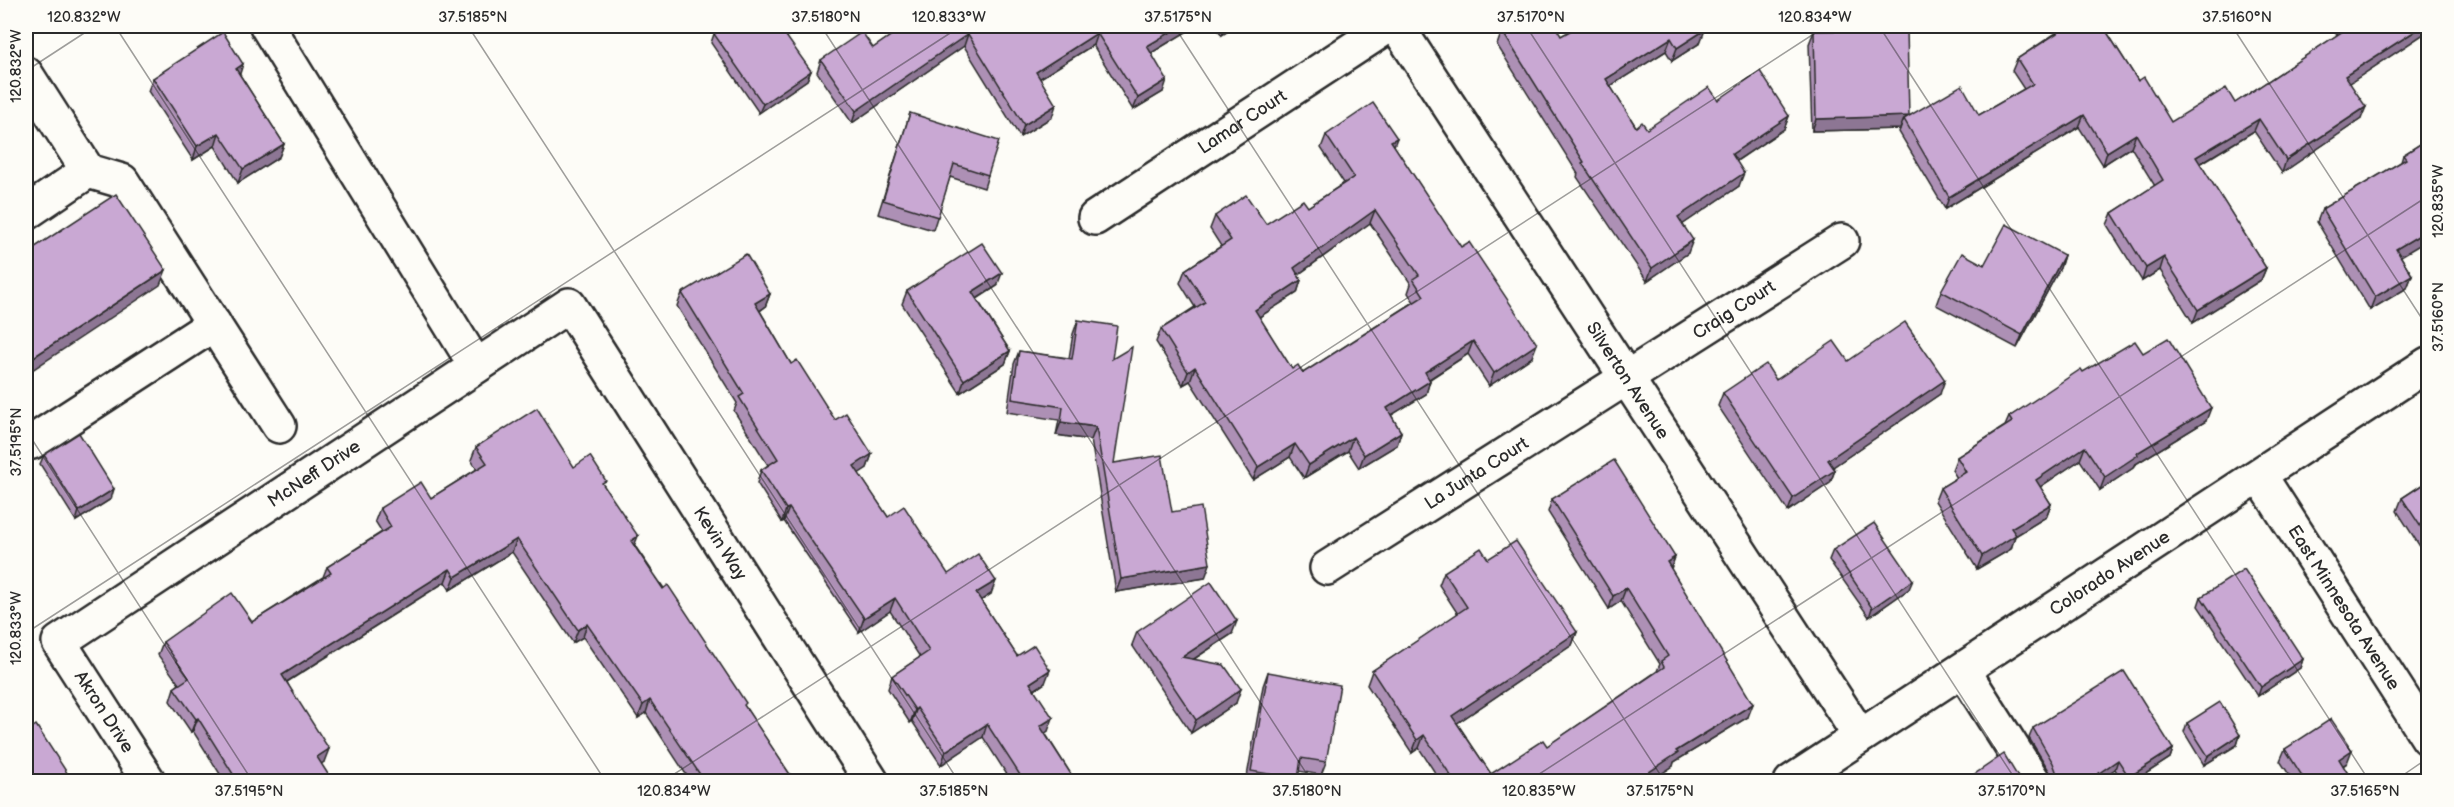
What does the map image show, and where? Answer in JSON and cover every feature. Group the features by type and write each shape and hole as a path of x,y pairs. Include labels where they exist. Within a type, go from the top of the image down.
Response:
{"street":[{"path":"267,26 476,366"},
{"name":"Lamar Court","path":"1095,218 1388,26"},
{"name":"Silverton Avenue","path":"1397,26 1860,736"},
{"path":"26,74 88,171 122,181 279,426"},
{"path":"26,213 88,171"},
{"name":"Craig Court","path":"1627,378 1842,242"},
{"name":"McNeff Drive","path":"59,642 569,305"},
{"name":"Kevin Way","path":"569,305 872,782"},
{"path":"32,442 214,324"},
{"name":"Colorado Avenue","path":"1791,782 2428,364"},
{"name":"La Junta Court","path":"1327,568 1627,378"},
{"name":"East Minnesota Avenue","path":"2260,476 2428,738"},
{"name":"Akron Drive","path":"59,642 149,782"},
{"path":"1963,670 2034,782"}],"building":[{"path":"724,26 779,26 811,71 763,104 714,34"},
{"path":"905,26 1181,26 1147,46 1167,80 1138,98 1097,33 1036,72 1056,105 1024,125 968,34 856,111 821,60 862,32 873,48"},
{"path":"1511,26 1555,26 1561,36 1579,26 1702,26 1705,30 1677,48 1671,38 1606,79 1636,127 1642,122 1647,129 1709,87 1718,100 1760,71 1789,116 1732,154 1744,173 1678,217 1693,240 1652,268 1582,163 1584,162 1502,31"},
{"path":"2068,26 2103,26 2138,81 2144,77 2171,122 2226,88 2235,103 2346,29 2344,26 2423,26 2345,76 2366,107 2286,160 2259,119 2196,157 2266,268 2198,310 2164,257 2146,268 2112,213 2163,180 2136,134 2107,152 2084,115 1949,197 1904,119 1962,85 1979,115 2033,84 2017,59"},
{"path":"1907,29 1909,116 1816,119 1814,31"},
{"path":"223,32 243,64 236,69 284,144 243,169 219,133 197,146 153,78"},
{"path":"1373,103 1397,138 1391,141 1461,247 1469,242 1537,344 1494,373 1473,341 1425,372 1430,381 1387,408 1401,432 1364,455 1353,437 1309,465 1295,444 1258,467 1195,367 1188,372 1161,329 1205,302 1185,270 1231,240 1215,216 1246,195 1266,224 1303,200 1308,207 1354,177 1326,135","holes":["1375,210 1419,275 1413,279 1424,296 1303,373 1298,365 1292,369 1255,310 1301,280 1294,268"]},
{"path":"910,113 999,141 988,175 954,164 938,217 883,200"},
{"path":"2428,139 2428,230 2396,249 2412,275 2375,297 2322,209 2406,159 2403,155"},
{"path":"116,194 166,270 26,362 26,253"},
{"path":"2006,224 2064,255 2022,335 1941,291 1962,253 1984,265"},
{"path":"982,243 1002,273 972,292 1010,351 964,380 907,291"},
{"path":"746,254 770,294 755,303 791,364 797,360 835,420 846,413 872,454 854,466 888,517 904,506 948,574 978,554 996,581 976,593 1017,656 1034,645 1050,670 1030,683 1053,718 1040,726 1076,782 1010,782 1020,775 987,724 946,751 892,676 929,651 895,598 864,618 761,470 778,459 739,397 744,394 682,293"},
{"path":"1078,320 1117,326 1112,359 1132,347 1114,463 1162,455 1172,512 1201,507 1210,564 1121,579 1096,427 1061,422 1063,407 1012,399 1019,351 1072,359"},
{"path":"1905,322 1945,380 1828,460 1835,470 1793,498 1723,393 1766,364 1776,380 1834,341 1848,361"},
{"path":"2168,338 2211,408 2137,453 2138,455 2105,477 2085,447 2036,480 2051,504 2011,528 2016,535 1982,556 1940,488 1966,472 1957,457 2012,422 2009,417 2081,369 2083,372 2135,341 2143,353"},
{"path":"537,408 574,467 590,456 606,481 602,483 638,536 631,541 663,589 668,585 795,782 705,782 650,700 643,705 587,624 578,630 517,539 455,577 450,569 282,675 329,749 317,757 333,782 238,782 198,718 196,719 174,688 189,678 163,642 232,593 252,622 331,573 327,567 391,527 380,508 421,482 431,498 487,463 476,447"},
{"path":"79,433 114,489 79,511 44,455"},
{"path":"1614,460 1675,557 1667,562 1753,704 1676,751 1678,753 1634,782 1455,782 1424,735 1417,740 1372,671 1467,607 1444,572 1481,548 1488,559 1516,541 1577,632 1452,716 1491,774 1543,740 1547,746 1664,667 1661,661 1668,656 1626,588 1613,596 1552,499"},
{"path":"2428,481 2428,538 2402,498"},
{"path":"1874,523 1913,580 1872,608 1833,550"},
{"path":"2244,569 2303,659 2261,687 2201,597"},
{"path":"1211,582 1237,621 1182,657 1224,665 1241,689 1196,720 1137,632"},
{"path":"2124,671 2173,749 2129,777 2118,760 2086,782 2054,782 2056,771 2053,763 2033,728"},
{"path":"1268,672 1340,685 1326,762 1301,758 1298,779 1251,771"},
{"path":"2220,702 2240,735 2208,756 2187,723"},
{"path":"2331,719 2352,750 2339,759 2353,782 2306,782 2285,749"},
{"path":"36,725 73,782 26,782 26,732"},
{"path":"2004,754 2021,782 1963,782"}]}
